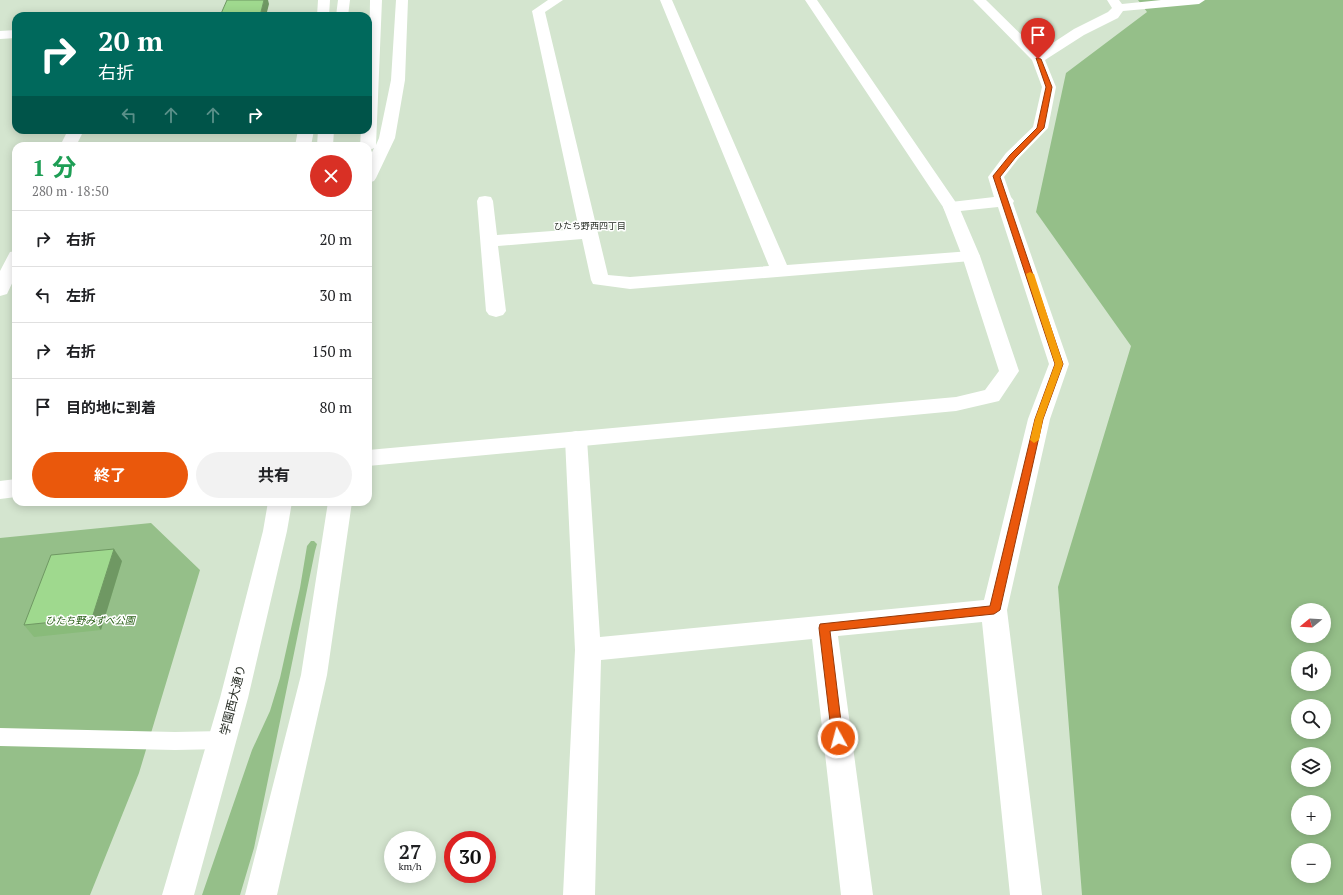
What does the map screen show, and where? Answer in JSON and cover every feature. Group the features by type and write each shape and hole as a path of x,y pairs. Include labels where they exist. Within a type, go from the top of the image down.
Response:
{"street":[{"path":"323,12 324,0"},
{"path":"342,12 344,0"},
{"path":"372,73 376,0"},
{"path":"372,170 387,138 398,80 402,0"},
{"path":"557,0 538,11 600,280 630,283 971,256"},
{"path":"666,0 780,271"},
{"path":"372,458 956,404 992,396 1009,371 971,256 951,207 811,0"},
{"path":"979,0 1038,59 1049,87 1040,128 1012,156 996,176 1006,201 1059,364 1039,419 994,610 1026,895"},
{"path":"1038,59 1079,32 1113,15 1116,4 1199,0"},
{"path":"0,35 12,34"},
{"path":"485,201 496,311"},
{"path":"951,207 1006,201"},
{"path":"489,241 590,233"},
{"path":"1,287 12,264"},
{"path":"576,439 588,650 579,895"},
{"path":"0,490 12,488"},
{"name":"学園西大通り","path":"178,895 223,740 275,531 279,506"},
{"path":"261,895 314,675 339,506"},
{"path":"588,650 824,628 994,610"},
{"path":"824,628 857,895"}],"lane":[{"path":"0,737 175,741 223,740"}],"green space":[{"path":"1138,0 1343,0 1343,895 1082,895 1058,587 1131,346 1036,212 1066,73 1147,12"},
{"name":"ひたち野みずべ公園","path":"151,523 200,570 139,773 90,895 0,895 0,538"},
{"path":"311,541 314,541 317,544 254,848 240,895 202,895 252,750 270,711 280,678 300,588 307,546"}],"building":[{"path":"227,0 264,0 261,12 222,12"},
{"path":"114,549 92,618 24,625 51,555"}],"slow traffic":[{"path":"1030,274 1059,364 1039,419 1034,440"}],"district":[{"name":"ひたち野西四丁目","path":"590,226"}],"route":[{"path":"838,738 824,628 994,610 1039,419 1059,364 1006,201 996,176 1012,156 1040,128 1049,87 1038,59"}]}
